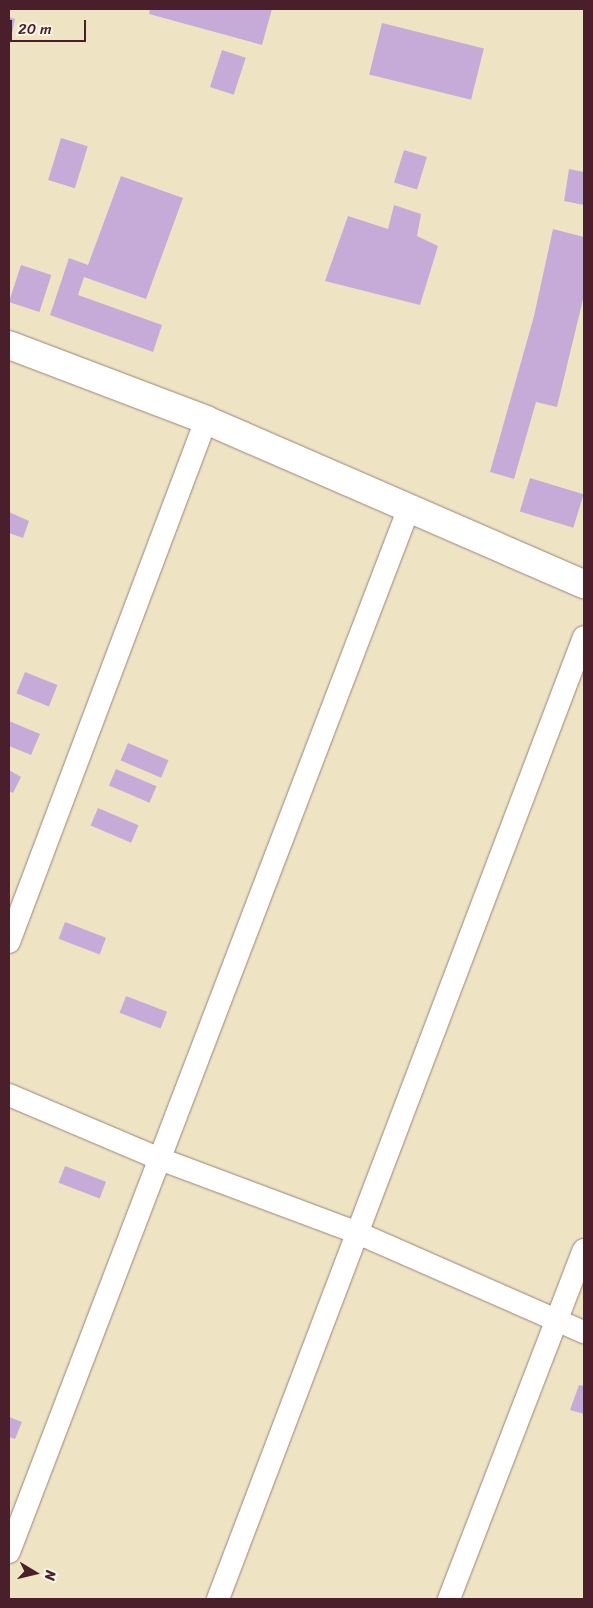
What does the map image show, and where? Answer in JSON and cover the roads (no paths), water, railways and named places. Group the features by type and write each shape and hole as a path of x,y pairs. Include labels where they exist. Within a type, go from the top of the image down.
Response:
{"street":[{"path":"9,345 206,420 584,584"},
{"path":"9,942 206,420"},
{"path":"9,1552 409,508"},
{"path":"218,1599 584,637"},
{"path":"9,1095 160,1159 358,1233 584,1332"},
{"path":"449,1599 584,1250"}]}
